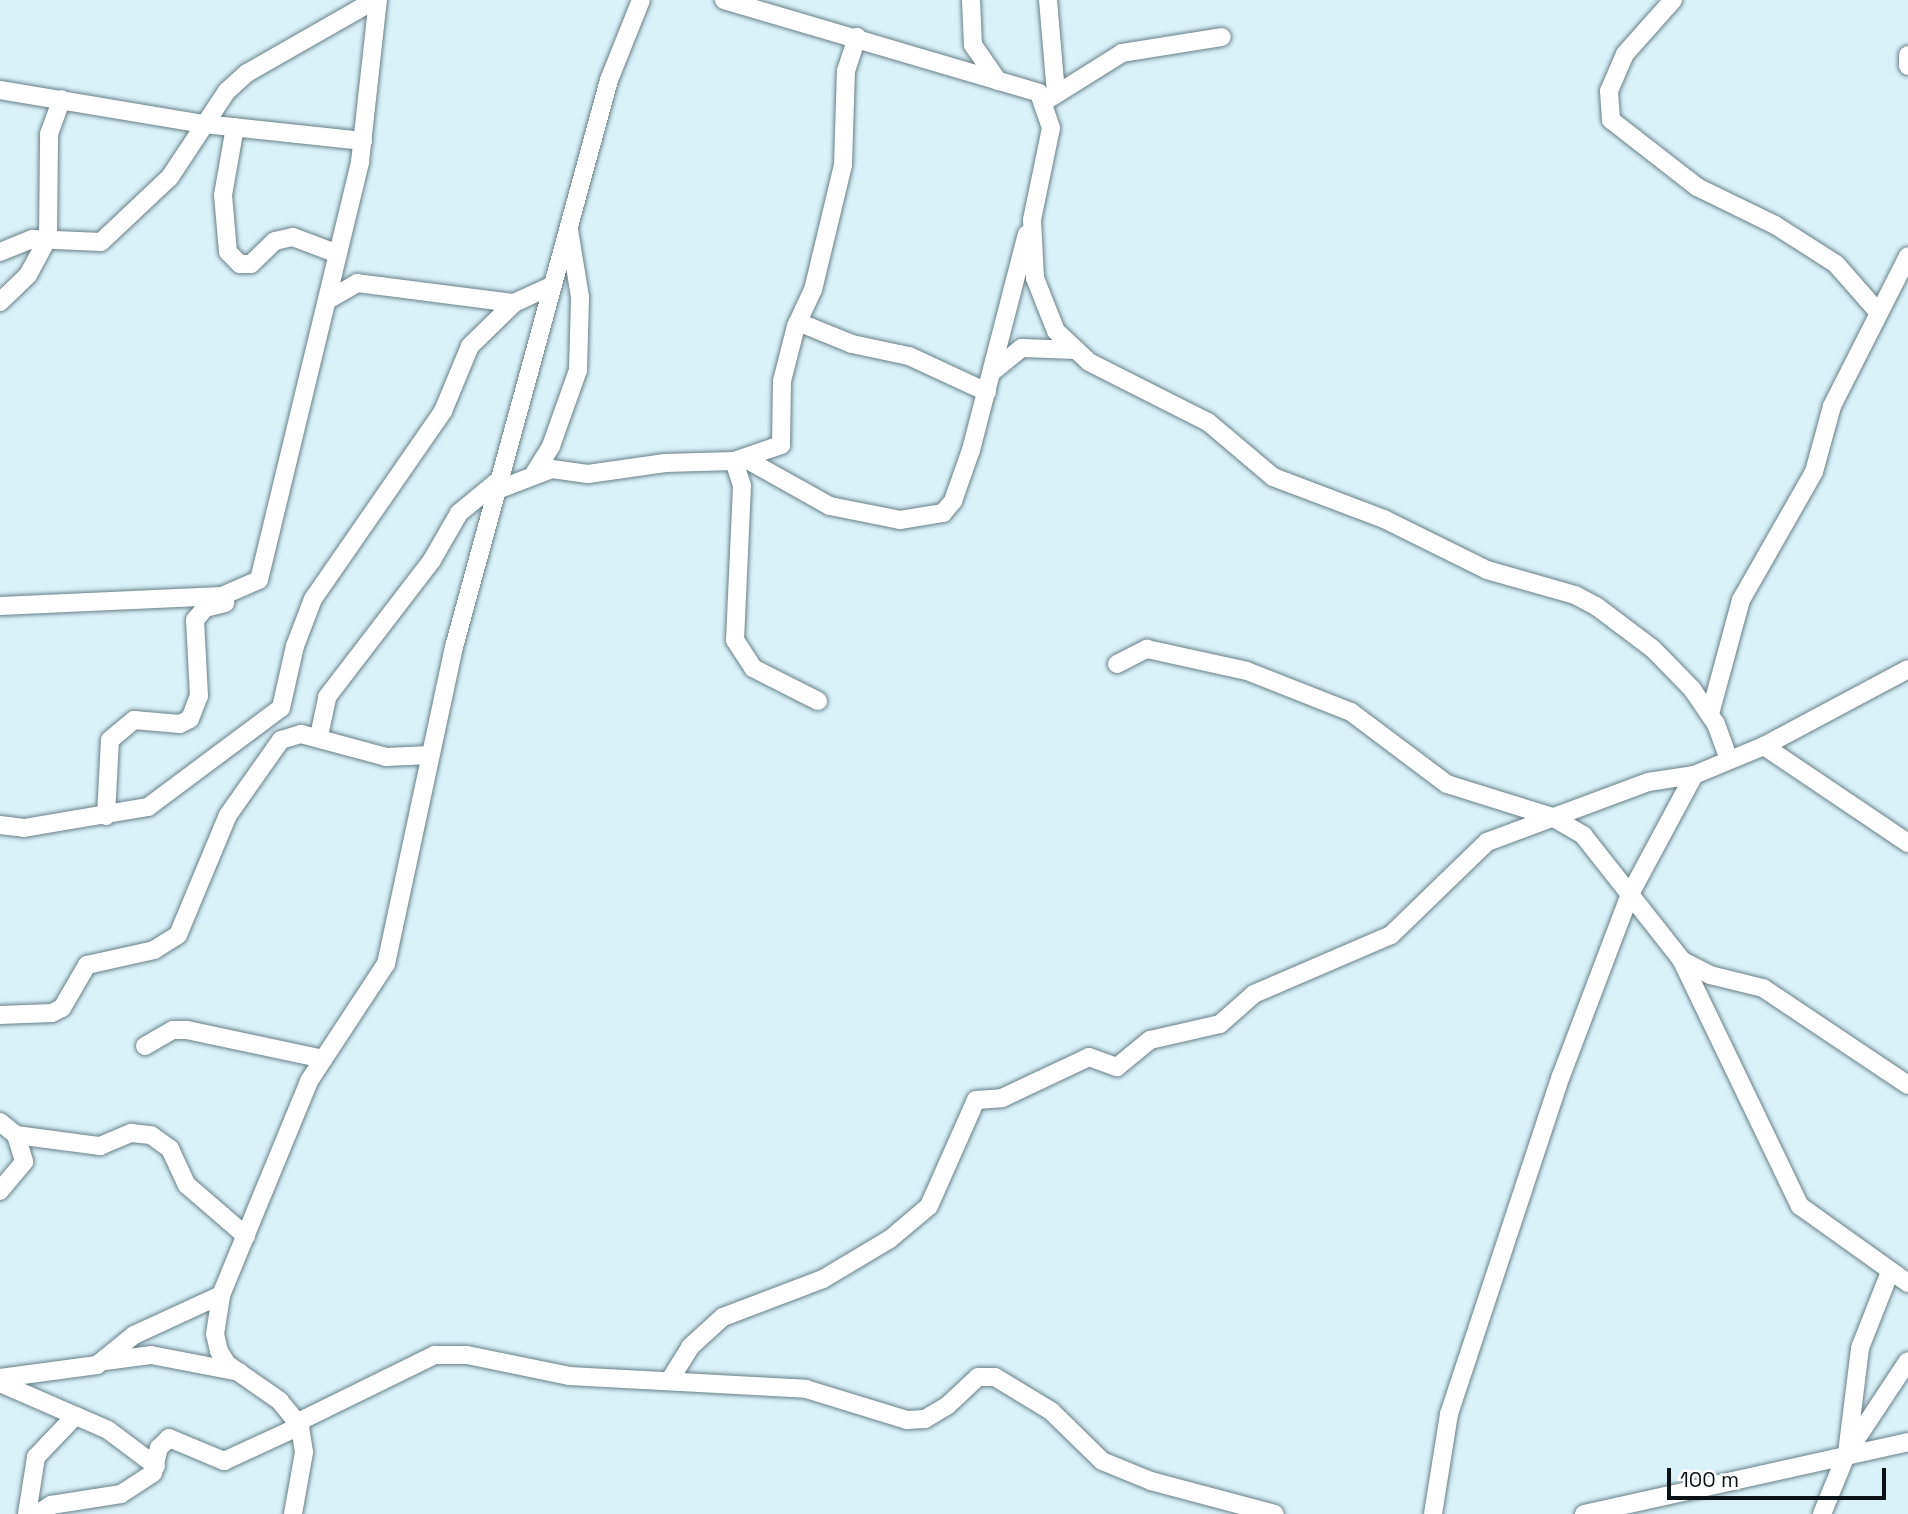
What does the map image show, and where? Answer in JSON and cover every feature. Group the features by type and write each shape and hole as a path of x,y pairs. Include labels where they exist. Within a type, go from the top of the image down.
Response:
{"street":[{"path":"0,252 48,238 93,245 102,242 170,177 204,124 247,73 376,0"},
{"path":"106,816 110,740 134,720 180,724 190,719 199,696 195,620 205,608 256,595 306,367 328,300 363,141 376,0"},
{"path":"293,1514 304,1452 299,1424 260,1382 228,1364 215,1334 221,1295 292,1117 323,1059 386,964 430,755 498,485 609,80 641,0"},
{"path":"724,0 857,37 1050,97"},
{"path":"971,0 973,45 998,81"},
{"path":"739,460 830,506 926,520 953,501 987,392 1050,144 1048,0"},
{"path":"1673,0 1625,54 1609,91 1611,120 1697,187 1775,225 1836,264 1878,312"},
{"path":"319,736 327,696 432,560 459,513 498,485 535,472 613,473 665,463 739,460 782,443 782,381 798,322 813,290 843,165 846,71 857,37"},
{"path":"1050,97 1122,53 1222,37"},
{"path":"1908,55 1908,66"},
{"path":"0,90 204,124 363,141"},
{"path":"0,302 28,275 48,238 49,134 62,99"},
{"path":"235,127 223,195 228,252 240,264 254,263 275,241 292,237 338,254"},
{"path":"1031,220 1038,295 1056,331 1076,350 1111,373 1197,414 1273,477 1384,519 1487,570 1575,594 1596,606 1653,649 1710,714 1729,760"},
{"path":"535,472 551,446 578,370 580,297 568,223"},
{"path":"1710,714 1741,600 1814,472 1832,406 1908,256"},
{"path":"328,300 357,283 513,303"},
{"path":"0,825 24,828 148,807 281,708 295,646 320,588 431,430 470,346 513,303 551,286"},
{"path":"798,322 852,344 909,356 987,392"},
{"path":"992,372 1022,348 1037,344 1076,350"},
{"path":"739,460 742,486 735,640 753,668 818,701"},
{"path":"0,606 222,596 254,584 264,566"},
{"path":"1117,664 1147,649 1247,671 1351,712 1447,784 1552,817 1585,837 1681,959 1800,1206 1908,1283"},
{"path":"671,1378 690,1347 723,1317 823,1279 890,1239 929,1206 976,1100 1002,1098 1089,1057 1117,1067 1150,1040 1220,1024 1254,994 1391,934 1480,846 1648,782 1694,775 1764,746 1908,669"},
{"path":"0,1015 52,1013 62,1008 87,965 169,943 183,926 228,815 266,760 287,736 319,736 386,757 430,755"},
{"path":"1764,746 1908,842"},
{"path":"1433,1514 1449,1414 1561,1076 1630,894 1694,775"},
{"path":"1681,959 1710,975 1763,988 1908,1085"},
{"path":"145,1046 173,1030 187,1030 323,1059"},
{"path":"0,1122 16,1135 100,1146 131,1133 151,1135 170,1149 187,1185 246,1236"},
{"path":"0,1191 23,1168 16,1135"},
{"path":"1847,1452 1860,1348 1890,1272"},
{"path":"105,1361 134,1335 221,1295"},
{"path":"0,1380 151,1355 242,1372"},
{"path":"37,1514 57,1504 121,1494 156,1466 159,1448 169,1438 224,1461 435,1355 467,1355 569,1376 671,1378 806,1389 907,1420 925,1419 947,1406 978,1377 996,1377 1051,1411 1102,1461 1152,1481 1275,1514"},
{"path":"1822,1514 1847,1452 1908,1361"},
{"path":"0,1380 108,1430 156,1466"},
{"path":"27,1514 36,1457 75,1416"},
{"path":"1584,1514 1847,1452 1908,1442"}]}
